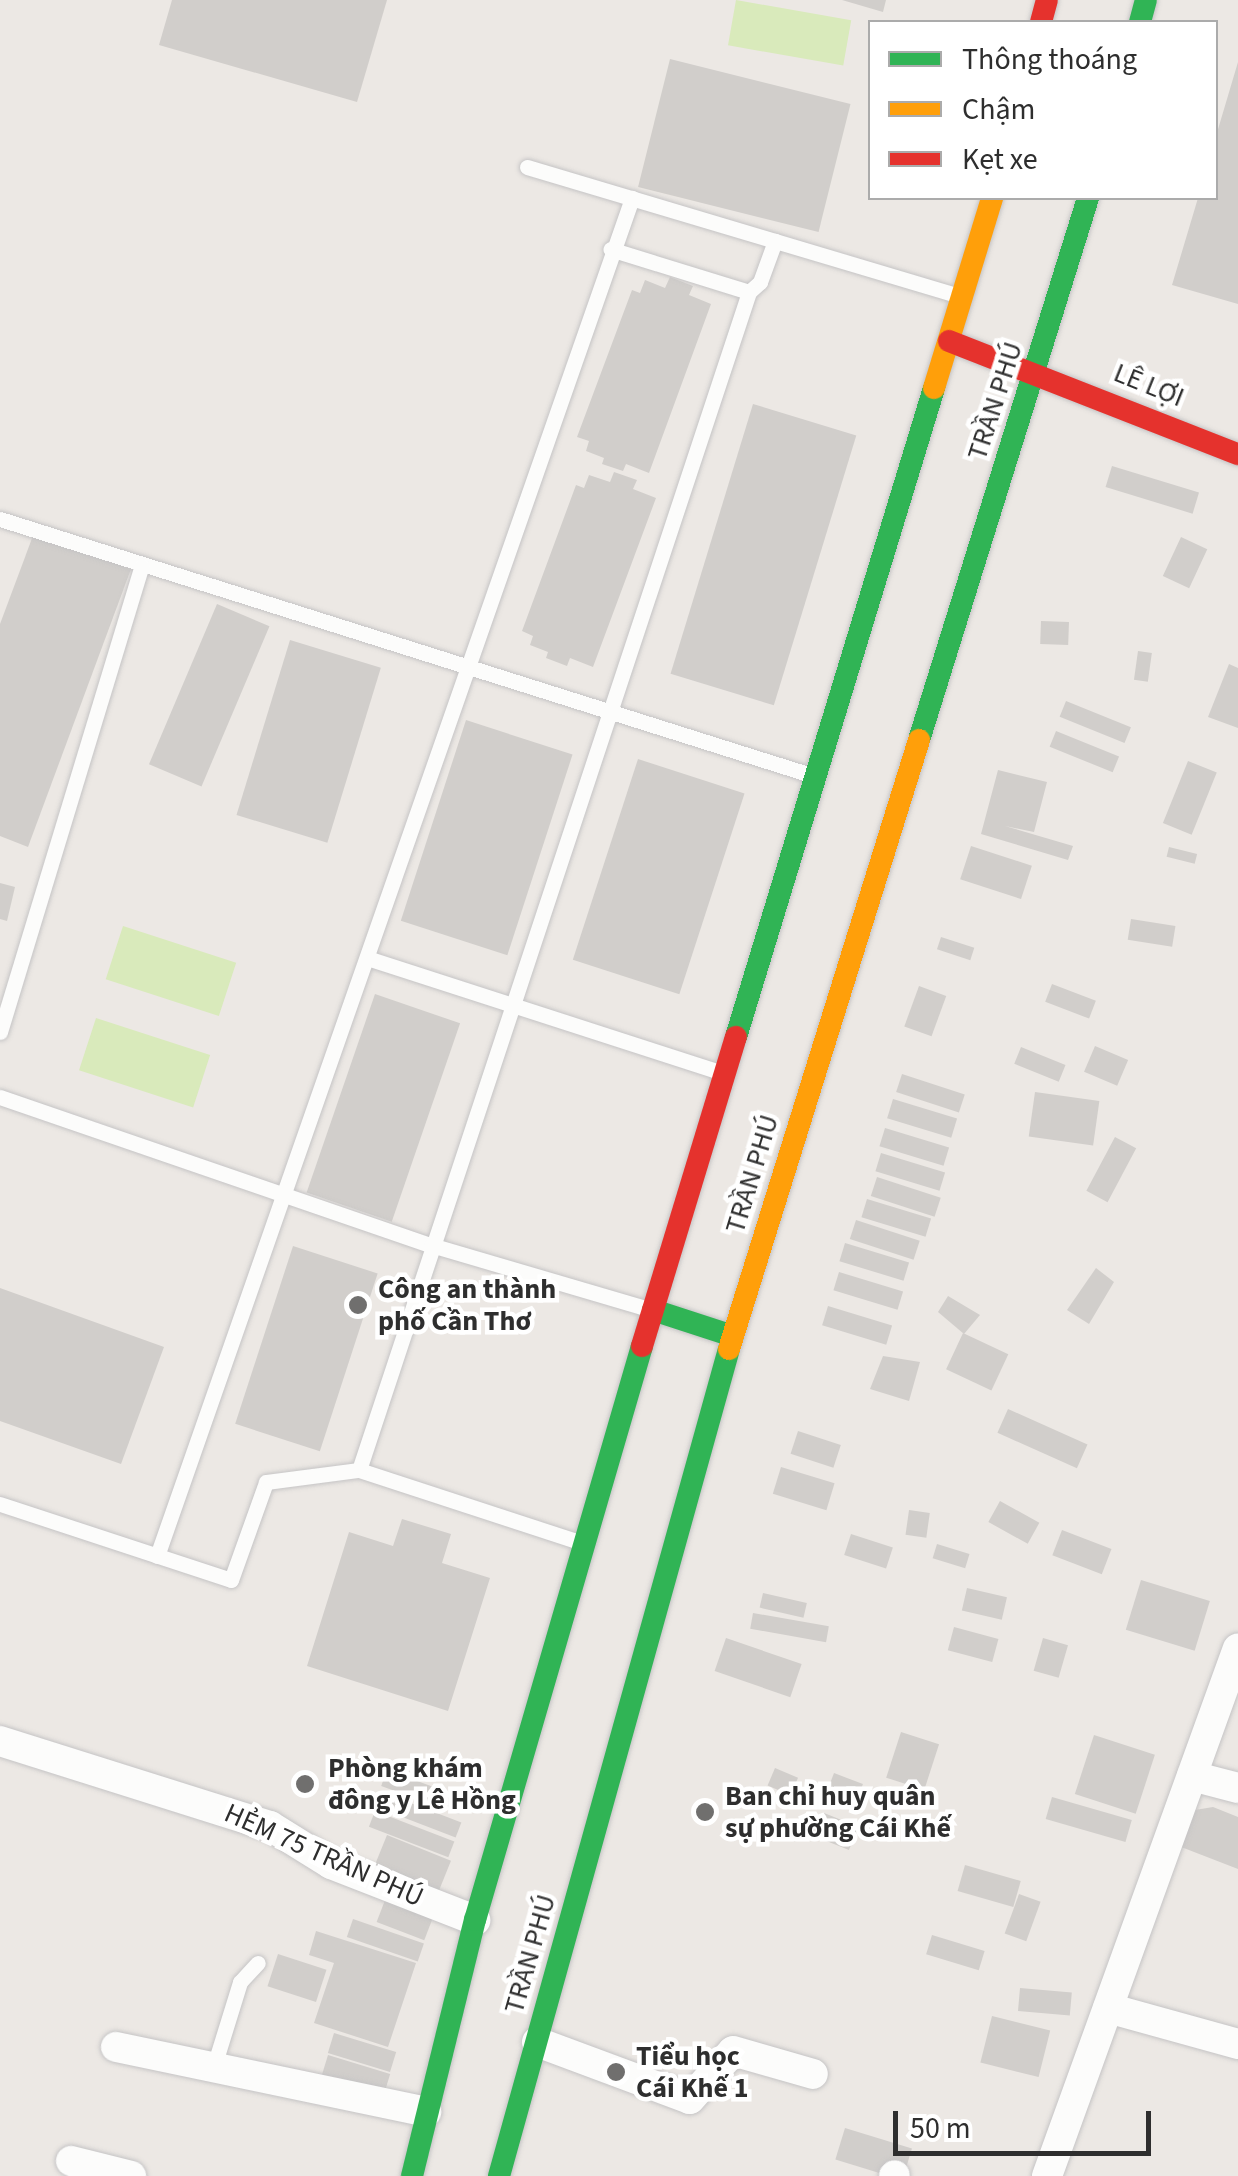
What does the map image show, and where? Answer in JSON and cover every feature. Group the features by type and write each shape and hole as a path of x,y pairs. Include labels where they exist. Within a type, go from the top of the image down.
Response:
{"street":[{"name":"TRẦN PHÚ","path":"412,2176 475,1920 654,1310 991,200"},
{"name":"TRẦN PHÚ","path":"498,2176 733,1336 1087,200"},
{"name":"LÊ LỢI","path":"949,340 1238,454"},
{"path":"654,1310 733,1336"},
{"path":"1047,2176 1238,1648"},
{"name":"HẺM 75 TRẦN PHÚ","path":"0,1741 270,1826 331,1864 475,1920"},
{"path":"1192,1776 1238,1788"},
{"path":"1108,2008 1238,2044"},
{"path":"537,2042 690,2099 733,2051 813,2074"},
{"path":"116,2047 426,2112"},
{"path":"70,2161 131,2176"}],"lane":[{"path":"527,167 964,297"},
{"path":"157,1556 288,1196 610,249 632,198"},
{"path":"359,1470 431,1245 614,713 748,292 760,282 775,241"},
{"path":"610,249 748,292"},
{"path":"0,519 815,776"},
{"path":"0,1032 142,566"},
{"path":"370,959 726,1074"},
{"path":"0,1097 431,1245 654,1310"},
{"path":"0,1504 231,1580 266,1482 359,1470 586,1544"},
{"path":"214,2066 240,1982 258,1963"}],"green space":[{"path":"736,0 851,20 843,66 728,45"},
{"path":"123,926 236,963 219,1016 106,979"},
{"path":"96,1018 210,1055 193,1107 79,1070"}],"building":[{"path":"172,0 387,0 357,102 159,45"},
{"path":"842,0 886,0 883,12"},
{"path":"670,59 850,104 819,232 638,187"},
{"path":"1238,62 1238,304 1172,285 1197,200 1218,200 1218,129"},
{"path":"670,277 693,286 689,295 711,304 649,473 626,464 623,471 602,464 604,458 586,451 589,441 577,437 632,290 640,293 645,280 665,288"},
{"path":"753,404 856,436 774,705 671,674"},
{"path":"1112,466 1199,493 1193,514 1106,487"},
{"path":"614,472 637,480 633,489 656,498 593,667 570,658 567,666 546,658 548,652 530,645 533,636 522,631 576,485 584,488 589,475 610,482"},
{"path":"34,533 131,569 28,847 0,836 0,624"},
{"path":"1181,537 1207,549 1189,588 1163,576"},
{"path":"217,604 269,626 201,786 149,764"},
{"path":"1041,621 1069,622 1068,645 1040,644"},
{"path":"290,640 381,668 327,843 236,815"},
{"path":"1138,651 1152,653 1148,682 1134,680"},
{"path":"1229,664 1238,668 1238,728 1208,717"},
{"path":"1066,701 1131,727 1125,743 1060,717"},
{"path":"466,720 573,755 507,955 401,921"},
{"path":"1056,731 1119,756 1113,772 1050,747"},
{"path":"638,759 745,794 679,994 573,960"},
{"path":"1188,761 1217,773 1192,835 1163,823"},
{"path":"998,770 1047,782 1034,832 1005,826 1073,846 1068,860 981,834"},
{"path":"971,846 1032,866 1021,899 960,879"},
{"path":"1169,847 1197,854 1195,864 1167,857"},
{"path":"0,883 15,887 7,921 0,919"},
{"path":"1131,919 1175,926 1172,947 1128,940"},
{"path":"941,937 974,948 970,960 937,949"},
{"path":"1052,984 1096,1001 1089,1019 1045,1002"},
{"path":"919,986 946,996 932,1036 904,1026"},
{"path":"375,994 460,1023 392,1222 307,1193"},
{"path":"1095,1046 1128,1060 1117,1086 1084,1072"},
{"path":"1021,1047 1066,1065 1059,1082 1014,1064"},
{"path":"902,1074 965,1094 959,1112 896,1092"},
{"path":"1035,1092 1099,1101 1093,1146 1029,1137"},
{"path":"893,1099 957,1119 951,1138 887,1118"},
{"path":"885,1128 949,1148 944,1166 879,1146"},
{"path":"1115,1137 1136,1148 1108,1202 1086,1191"},
{"path":"881,1153 945,1173 940,1191 875,1171"},
{"path":"877,1177 941,1198 935,1217 871,1196"},
{"path":"867,1199 931,1219 926,1237 861,1217"},
{"path":"856,1220 920,1241 914,1260 850,1239"},
{"path":"845,1243 909,1263 904,1281 839,1261"},
{"path":"293,1246 378,1274 320,1451 235,1424"},
{"path":"1096,1268 1114,1282 1089,1324 1067,1310"},
{"path":"839,1272 903,1292 898,1310 833,1290"},
{"path":"0,1288 164,1347 121,1464 0,1421"},
{"path":"948,1296 980,1315 964,1334 938,1312"},
{"path":"828,1306 892,1326 886,1345 822,1325"},
{"path":"963,1333 1008,1354 991,1390 946,1369"},
{"path":"883,1356 920,1362 909,1401 870,1389"},
{"path":"1008,1409 1087,1444 1077,1468 997,1433"},
{"path":"798,1431 841,1445 833,1468 791,1454"},
{"path":"781,1467 835,1483 826,1510 773,1494"},
{"path":"1000,1501 1039,1523 1028,1544 988,1522"},
{"path":"909,1510 930,1513 926,1538 906,1535"},
{"path":"402,1519 451,1534 442,1563 490,1578 448,1711 307,1666 349,1532 393,1546"},
{"path":"1062,1530 1111,1549 1102,1574 1052,1555"},
{"path":"851,1534 893,1548 886,1569 844,1555"},
{"path":"937,1544 970,1554 965,1568 933,1558"},
{"path":"1141,1580 1210,1601 1195,1651 1126,1630"},
{"path":"967,1588 1007,1597 1002,1620 962,1610"},
{"path":"763,1593 807,1603 803,1618 760,1608"},
{"path":"753,1613 829,1626 826,1642 750,1629"},
{"path":"954,1627 998,1639 992,1662 948,1650"},
{"path":"726,1638 802,1664 790,1697 715,1671"},
{"path":"1043,1638 1068,1645 1059,1678 1034,1671"},
{"path":"901,1732 939,1744 924,1790 886,1778"},
{"path":"1094,1735 1155,1755 1136,1814 1075,1794"},
{"path":"775,1768 798,1778 791,1795 768,1785"},
{"path":"387,1770 465,1798 459,1814 381,1786"},
{"path":"834,1773 863,1784 856,1801 828,1790"},
{"path":"382,1792 461,1822 456,1837 376,1807"},
{"path":"1052,1797 1132,1820 1125,1842 1046,1819"},
{"path":"1213,1807 1238,1817 1238,1869 1176,1845 1189,1811"},
{"path":"375,1811 454,1841 448,1857 369,1827"},
{"path":"824,1813 858,1827 849,1850 815,1836"},
{"path":"387,1835 451,1861 436,1898 372,1872"},
{"path":"965,1865 1021,1881 1013,1907 958,1891"},
{"path":"1019,1894 1041,1902 1026,1941 1005,1933"},
{"path":"387,1895 435,1913 424,1940 377,1922"},
{"path":"353,1919 424,1943 418,1961 347,1937"},
{"path":"316,1931 416,1963 388,2047 314,2023 334,1963 309,1955"},
{"path":"932,1935 985,1951 979,1970 926,1954"},
{"path":"278,1954 327,1970 316,2002 267,1986"},
{"path":"1020,1988 1072,1993 1070,2015 1018,2011"},
{"path":"992,2016 1050,2031 1039,2077 980,2063"},
{"path":"334,2033 396,2052 390,2072 328,2053"},
{"path":"328,2055 390,2074 383,2096 321,2077"},
{"path":"845,2128 912,2148 904,2176 889,2176 835,2160"}],"traffic: fast":[{"path":"1141,20 1146,0"},
{"path":"919,740 1087,200"},
{"path":"736,1037 934,388"},
{"path":"653,1310 733,1336"},
{"path":"412,2176 475,1920 642,1346"},
{"path":"499,2176 729,1349"}],"traffic: slow":[{"path":"934,388 991,200"},
{"path":"729,1349 919,740"}],"traffic: jam":[{"path":"1042,20 1047,0"},
{"path":"949,341 1238,454"},
{"path":"642,1346 736,1037"}],"place":[{"name":"Công an thành phố Cần Thơ","path":"358,1305"},
{"name":"Phòng khám đông y Lê Hồng","path":"305,1784"},
{"name":"Ban chỉ huy quân sự phường Cái Khế","path":"705,1812"},
{"name":"Tiểu học Cái Khế 1","path":"616,2072"}]}
